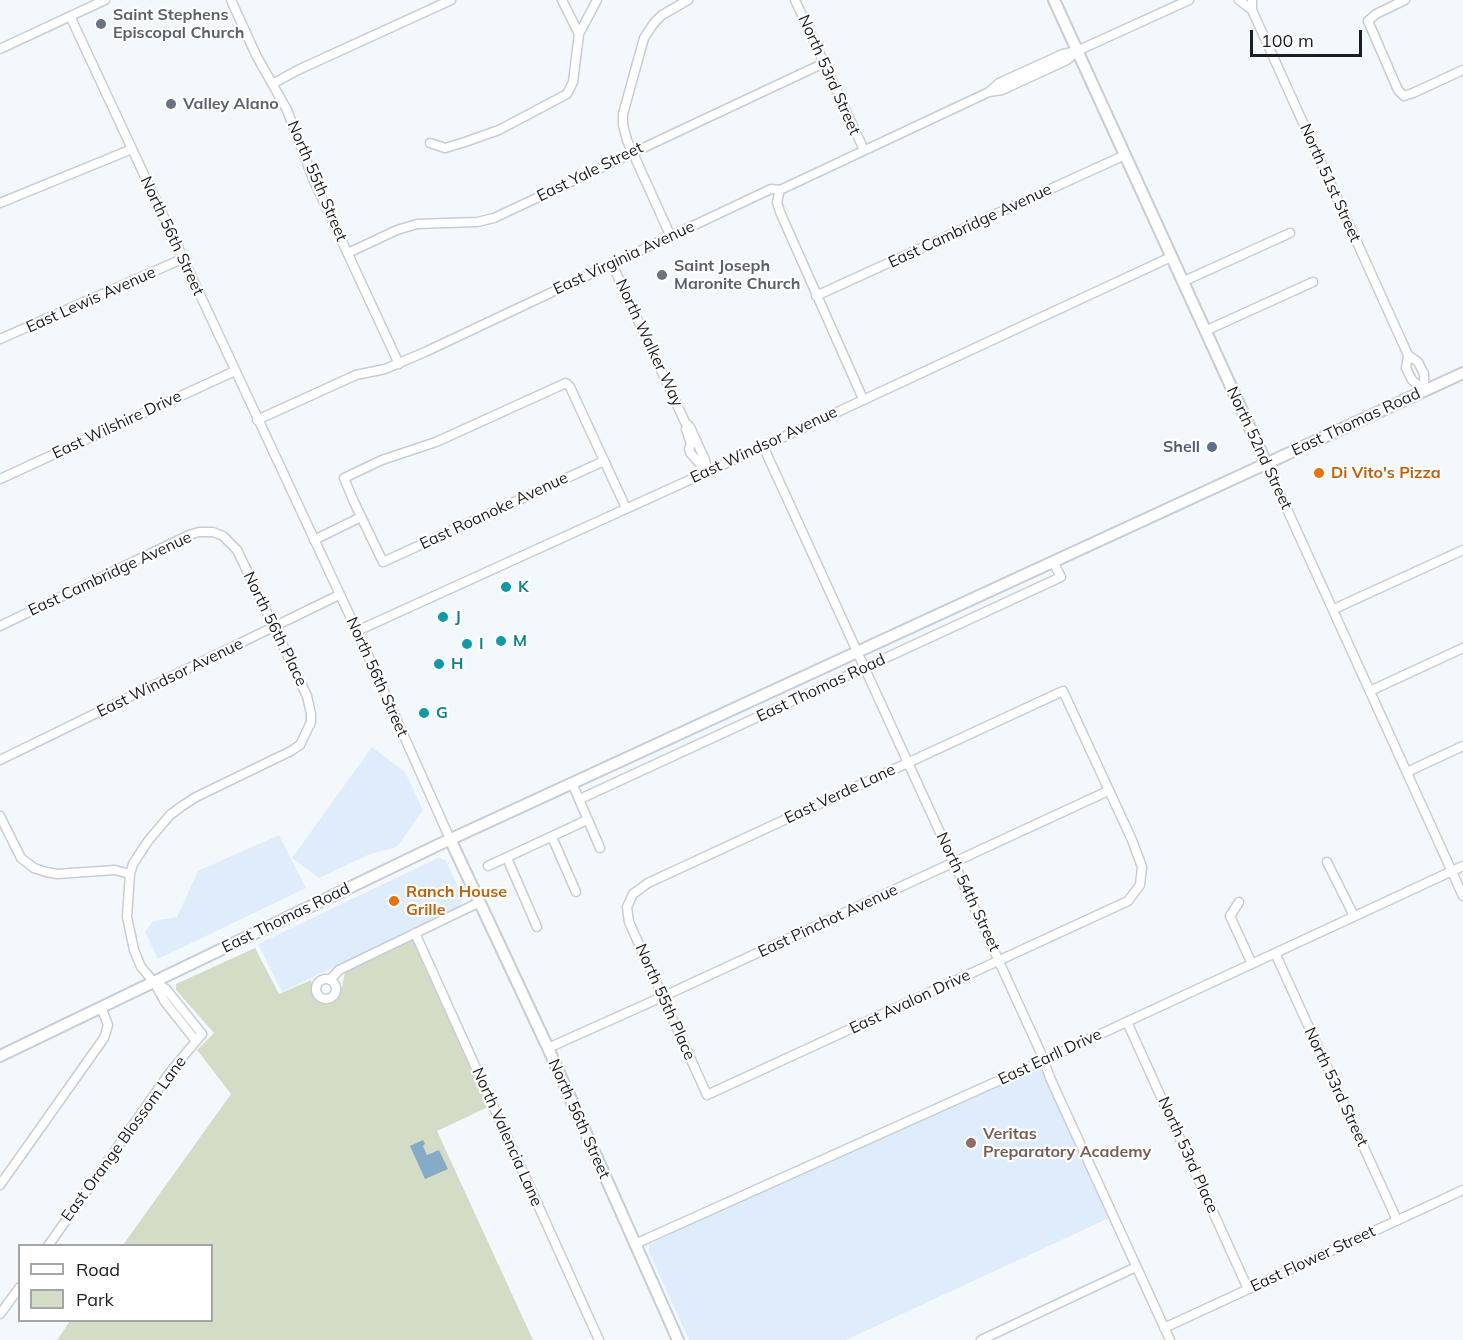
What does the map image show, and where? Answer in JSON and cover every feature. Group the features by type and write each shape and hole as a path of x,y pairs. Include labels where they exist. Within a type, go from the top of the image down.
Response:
{"main road":[{"name":"North 52nd Street","path":"1053,0 1266,463"},
{"name":"East Thomas Road","path":"0,1056 450,839 1463,373"},
{"name":"North 56th Street","path":"450,839 548,1048 678,1340"}],"street":[{"path":"0,49 105,0"},
{"name":"North 55th Street","path":"231,0 293,124 314,181 399,364"},
{"path":"274,83 451,0"},
{"path":"562,0 579,34"},
{"path":"430,143 445,148 499,130 567,94 573,82 579,34 597,0"},
{"path":"671,237 632,152 623,125 623,114 640,45 654,23 688,0"},
{"name":"North 53rd Street","path":"795,0 864,150"},
{"name":"East Virginia Avenue","path":"257,420 356,375 399,364 771,189 780,190 989,92 1002,90 1066,60 1077,51 1189,0"},
{"name":"North 51st Street","path":"1239,0 1251,10 1408,356 1406,368 1412,380 1424,391"},
{"path":"1251,10 1252,0"},
{"path":"1405,0 1376,14 1368,21 1398,90 1404,96 1463,70"},
{"name":"North 56th Street","path":"70,16 357,631 450,839"},
{"name":"East Yale Street","path":"348,253 397,230 417,224 486,221 824,63"},
{"path":"0,203 132,149"},
{"name":"East Cambridge Avenue","path":"816,296 1125,155"},
{"path":"780,190 777,202 780,212 863,399"},
{"path":"1182,282 1290,232"},
{"name":"East Windsor Avenue","path":"357,631 1171,257"},
{"name":"East Lewis Avenue","path":"0,339 182,260"},
{"name":"North Walker Way","path":"612,264 694,442 689,449 691,454 707,471"},
{"path":"1205,331 1313,282"},
{"name":"North 51st Street","path":"1408,356 1418,362 1424,374 1424,391"},
{"name":"East Wilshire Drive","path":"0,479 235,371"},
{"path":"314,540 361,517 344,478 382,460 436,442 566,383 626,508"},
{"name":"North 54th Street","path":"763,446 1045,1060 1051,1080 1170,1340"},
{"name":"East Roanoke Avenue","path":"361,517 383,562 604,461"},
{"name":"North 52nd Street","path":"1266,463 1463,896"},
{"name":"East Cambridge Avenue","path":"0,626 189,535 207,531 223,536"},
{"name":"North 56th Place","path":"130,874 133,864 148,841 170,815 196,797 291,752 300,745 309,729 312,714 309,704 237,550 223,536"},
{"path":"1334,609 1463,550"},
{"name":"East Thomas Road","path":"580,799 1061,577 1053,562"},
{"name":"East Windsor Avenue","path":"0,759 339,596"},
{"path":"1370,691 1463,648"},
{"name":"East Verde Lane","path":"627,907 633,894 648,883 1063,691 1108,791"},
{"path":"1407,772 1463,746"},
{"path":"572,783 600,848"},
{"name":"East Pinchot Avenue","path":"548,1048 1108,791"},
{"name":"East Avalon Drive","path":"707,1095 1128,900 1140,885 1142,867 1132,840 1108,791"},
{"path":"0,816 16,850 26,862 46,872 57,874 115,870 130,874 128,909 130,936 141,967 154,982"},
{"path":"488,867 587,820"},
{"path":"552,837 576,892"},
{"path":"507,858 537,927"},
{"path":"1327,862 1354,916"},
{"name":"East Earll Drive","path":"635,1244 1045,1060 1463,867"},
{"path":"330,980 339,970 480,902"},
{"path":"1239,902 1230,916 1252,964"},
{"name":"North 55th Place","path":"627,907 629,922 707,1095"},
{"name":"North Valencia Lane","path":"415,933 599,1340"},
{"name":"North 53rd Street","path":"1275,953 1397,1220"},
{"name":"East Orange Blossom Lane","path":"49,1244 171,1071 199,1038 165,1002 154,982"},
{"path":"0,1185 104,1038 108,1025 101,1007"},
{"name":"North 53rd Place","path":"1127,1022 1248,1289"},
{"name":"East Flower Street","path":"1164,1328 1463,1190"},
{"path":"981,1340 1136,1267"},
{"path":"0,1314 18,1290"}],"shaded area":[{"path":"372,747 405,772 423,810 397,847 370,854 319,878 292,858"},
{"path":"279,835 306,888 158,959 145,932 153,921 177,917 198,871"},
{"path":"438,858 446,860 463,899 460,906 282,992 258,944"},
{"name":"Veritas Preparatory Academy","path":"1033,1066 1041,1069 1109,1218 846,1340 689,1340 649,1252 649,1244"}],"green space":[{"path":"413,939 488,1107 437,1131 533,1340 57,1340 69,1322 213,1322 213,1244 124,1244 231,1094 197,1050 214,1033 176,990 176,984 255,948 279,994 311,980 317,1001 342,987 345,972"}],"water":[{"path":"423,1140 427,1155 439,1150 448,1169 425,1179 410,1146"}],"place":[{"name":"Saint Stephens Episcopal Church","path":"101,24"},
{"name":"Valley Alano","path":"171,104"},
{"name":"Saint Joseph Maronite Church","path":"662,275"},
{"name":"Shell","path":"1212,447"},
{"name":"Di Vito's Pizza","path":"1319,473"},
{"name":"K","path":"506,587"},
{"name":"J","path":"443,617"},
{"name":"M","path":"501,641"},
{"name":"I","path":"467,644"},
{"name":"H","path":"439,664"},
{"name":"G","path":"424,713"},
{"name":"Ranch House Grille","path":"394,901"},
{"name":"Veritas Preparatory Academy","path":"971,1143"}]}
